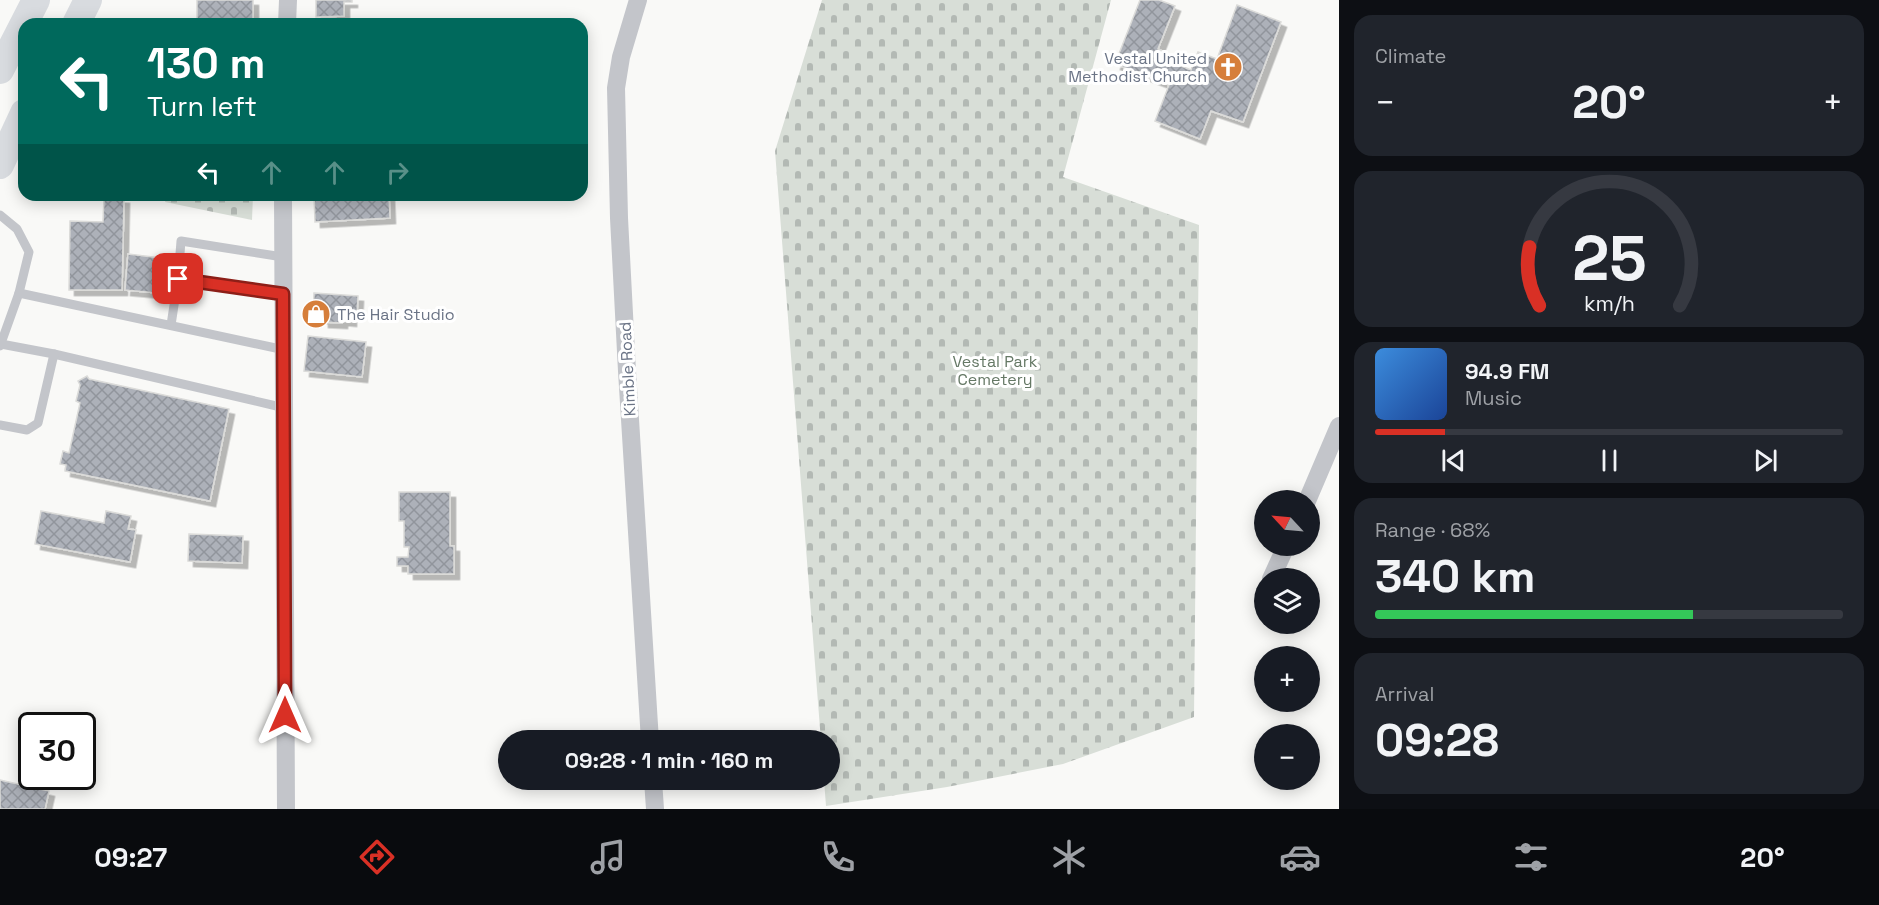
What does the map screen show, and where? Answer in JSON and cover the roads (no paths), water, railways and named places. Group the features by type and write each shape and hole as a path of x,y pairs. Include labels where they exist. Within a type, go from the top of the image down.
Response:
{"main road":[{"path":"27,18 36,0"},
{"path":"79,18 88,0"},
{"path":"0,70 18,35"},
{"path":"0,165 18,126"}],"street":[{"path":"80,18 94,0"},
{"path":"287,18 288,0"},
{"name":"Kimble Road","path":"638,0 621,57 616,100 627,371 649,730"},
{"path":"283,201 286,809"},
{"path":"1312,490 1339,426"},
{"path":"654,790 655,809"}],"lane":[{"path":"0,215 17,229 29,252 19,293 0,345 54,354 285,408"},
{"path":"171,325 181,241 283,257"},
{"path":"178,279 283,294"},
{"path":"19,293 285,350"},
{"path":"0,425 27,430 38,423 54,354"}],"place":[{"name":"Vestal United Methodist Church","path":"1228,67"},
{"name":"The Hair Studio","path":"316,314"}],"park label":[{"name":"Vestal Park Cemetery","path":"995,370"}]}
